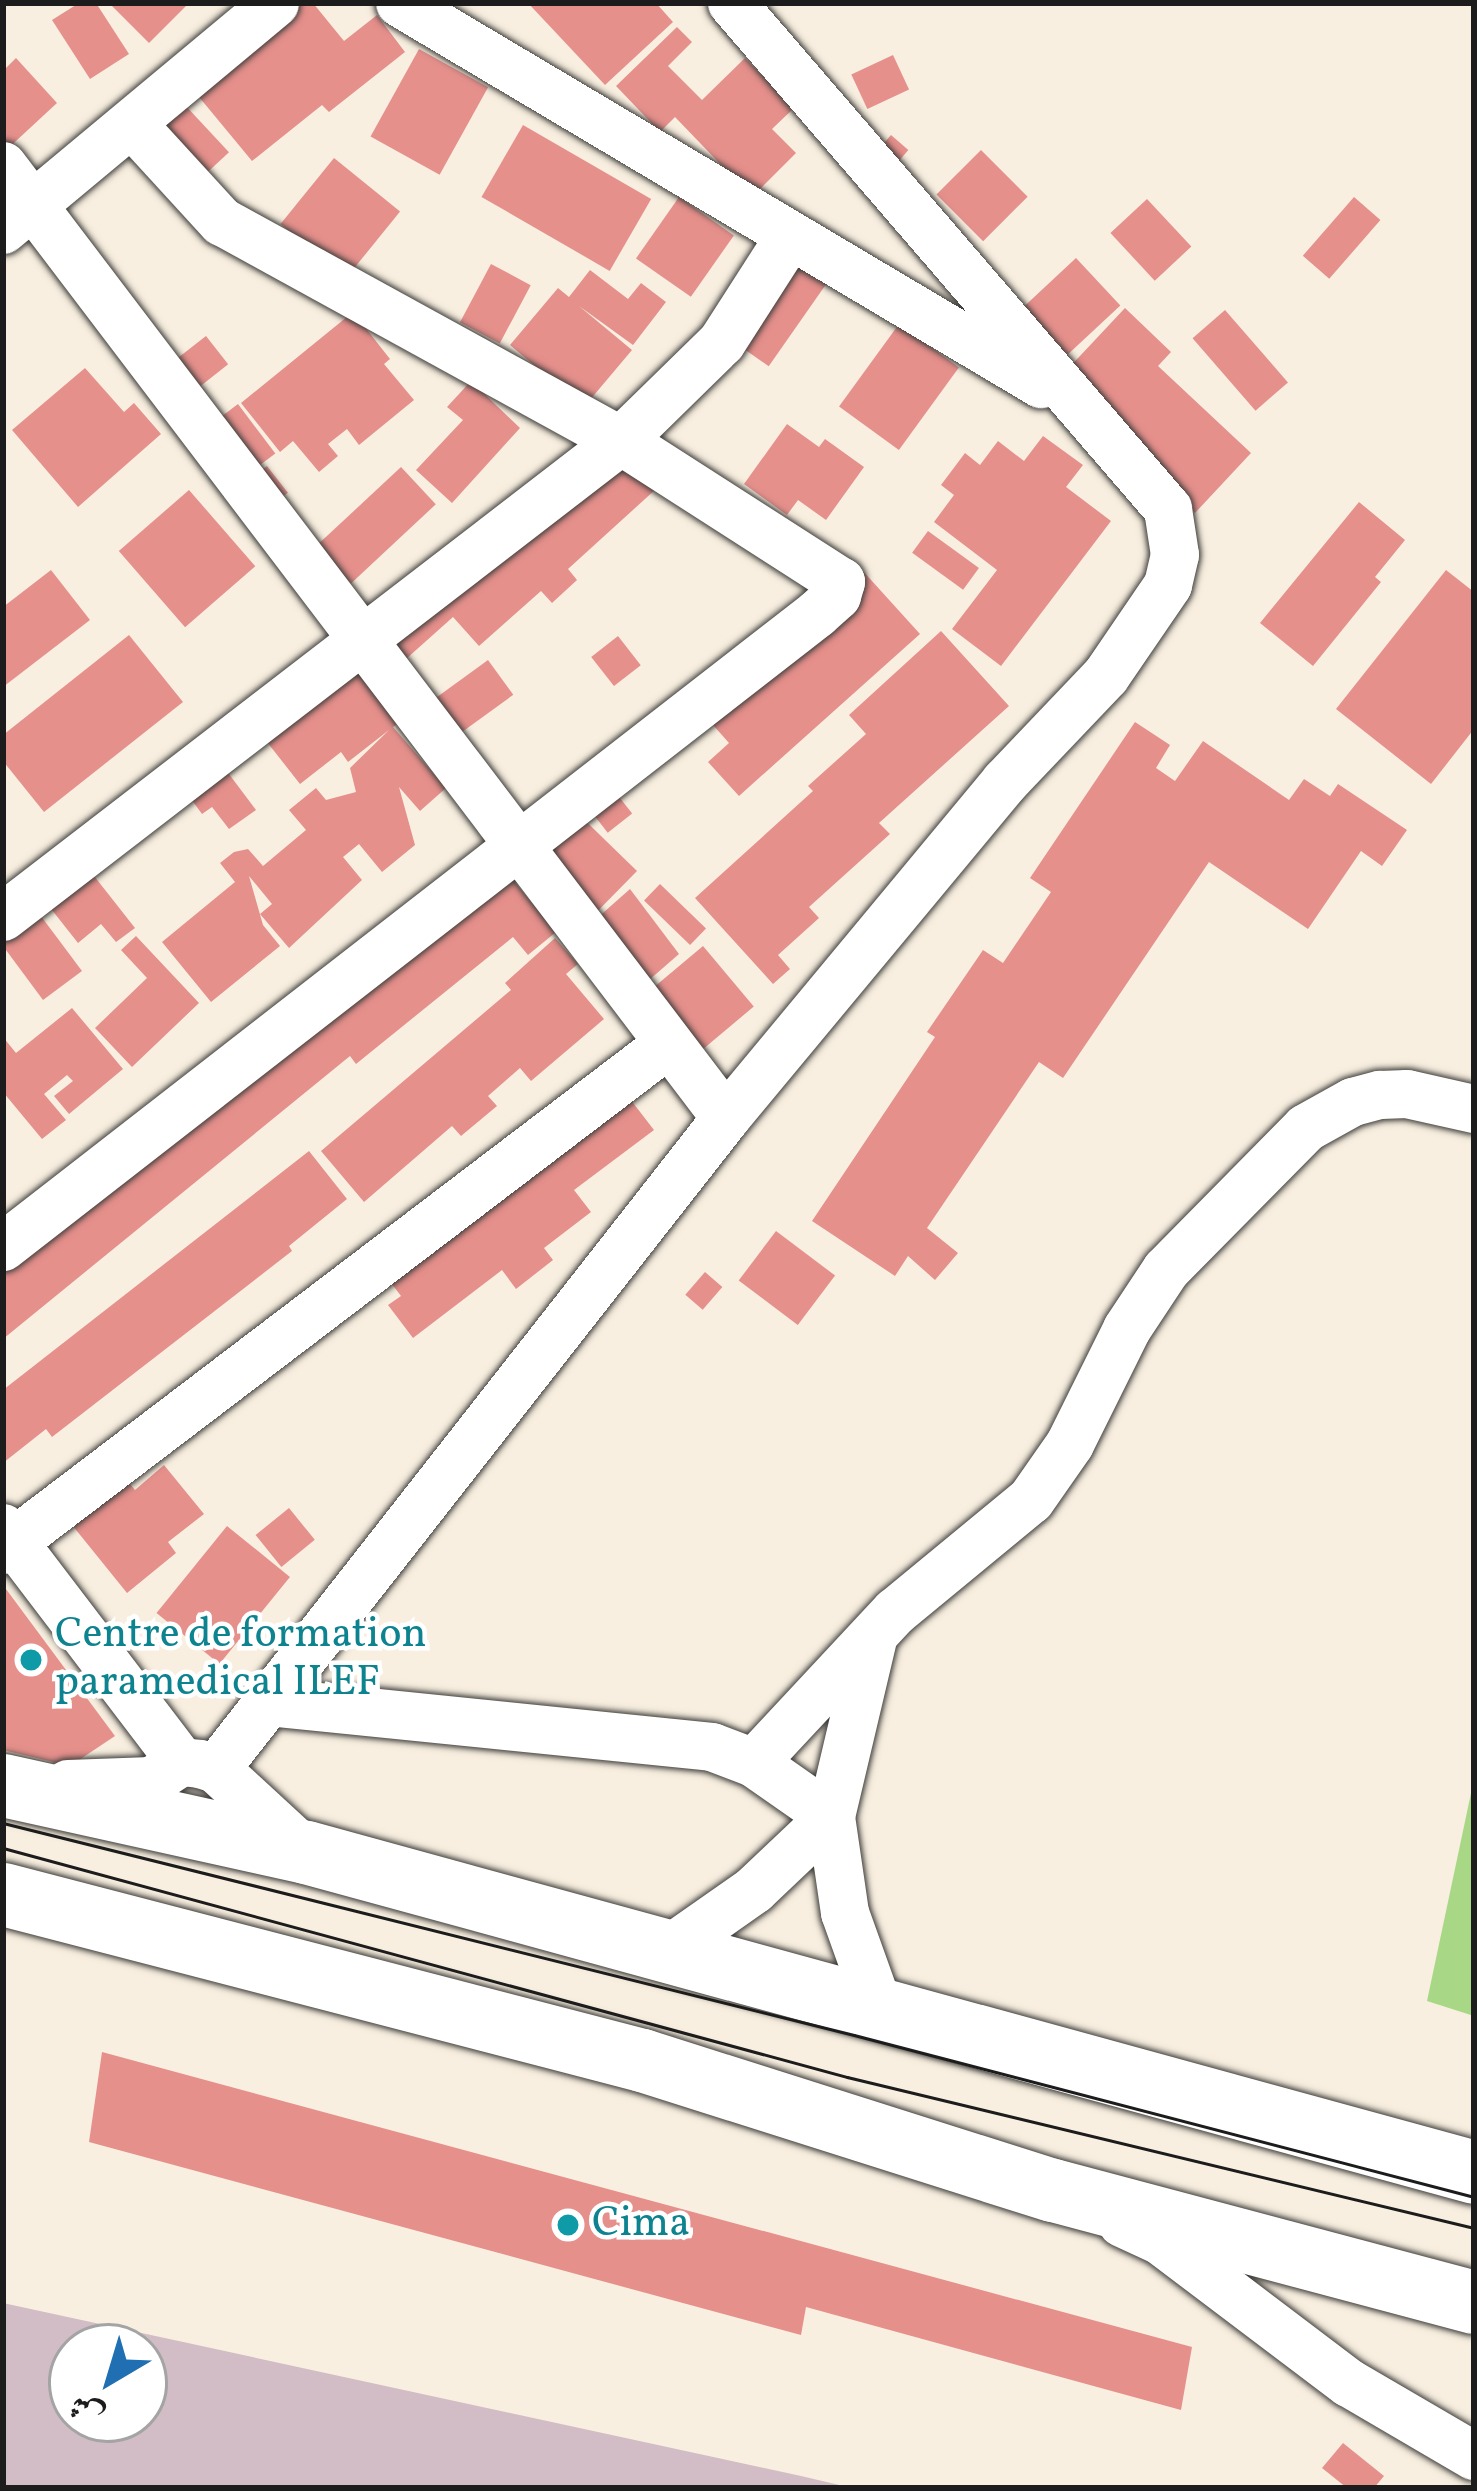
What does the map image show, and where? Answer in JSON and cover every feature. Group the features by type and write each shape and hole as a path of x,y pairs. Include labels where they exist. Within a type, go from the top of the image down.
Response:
{"main road":[{"path":"7,1785 306,1852 1474,2172"},
{"path":"3,1894 642,2060 1053,2190 1474,2302"}],"street":[{"path":"18,218 275,3"},
{"path":"400,3 1072,402"},
{"path":"7,1785 152,1780 199,1765 269,1702 726,1118 1005,782 1106,676 1168,585 1175,555 1168,509 732,3"},
{"path":"3,1246 514,844 817,614 837,596 842,582 622,441 222,222 133,125"},
{"path":"3,166 18,218 360,640 726,1118"},
{"path":"3,917 622,441 722,341 790,236"},
{"path":"306,1852 199,1765 7,1540 667,1045"},
{"path":"754,1763 917,1592 1031,1500 1070,1444 1126,1329 1156,1284 1191,1242 1306,1128 1353,1102 1380,1095 1407,1094 1474,1109"},
{"path":"874,1634 831,1817 845,1913 878,2005"},
{"path":"269,1702 692,1743 754,1763 831,1817"},
{"path":"670,1949 754,1890 831,1817"},
{"path":"1053,2190 1161,2241 1348,2383 1474,2456"}],"shaded area":[{"path":"3,2303 95,2323 48,2323 48,2443 168,2443 168,2339 852,2488 3,2488"}],"green space":[{"path":"1474,1779 1474,2016 1427,2001"}],"building":[{"path":"79,3 96,3 129,54 90,79 52,20"},
{"path":"109,3 189,3 149,43"},
{"path":"282,3 313,3 344,41 377,15 405,52 329,112 322,105 252,161 185,80"},
{"path":"528,3 656,3 673,22 605,85"},
{"path":"677,27 692,42 668,66 702,100 745,58 794,108 772,129 796,153 752,197 675,117 660,132 616,86"},
{"path":"419,49 488,87 440,175 371,136"},
{"path":"893,55 909,89 867,109 851,74"},
{"path":"16,58 57,103 3,153 3,71"},
{"path":"171,90 229,152 184,194 126,132"},
{"path":"523,125 651,199 610,271 482,197"},
{"path":"891,135 908,150 897,164 879,149"},
{"path":"981,150 1028,197 983,241 936,195"},
{"path":"334,158 400,211 347,278 281,224"},
{"path":"679,197 734,235 691,297 636,258"},
{"path":"1354,197 1380,220 1329,279 1303,256"},
{"path":"1147,199 1191,247 1155,281 1110,233"},
{"path":"768,240 828,282 769,366 709,324"},
{"path":"1076,258 1120,306 1056,366 1012,318"},
{"path":"491,264 531,285 500,343 460,322"},
{"path":"590,270 628,299 641,283 666,302 633,345 579,306 632,350 584,407 510,345 558,288 569,297"},
{"path":"1125,308 1171,352 1158,366 1251,453 1195,513 1049,389"},
{"path":"1225,310 1288,382 1256,411 1193,338"},
{"path":"353,312 390,359 384,364 414,400 359,445 347,429 328,444 338,456 319,472 293,441 280,452 241,403"},
{"path":"899,324 959,367 899,450 839,407"},
{"path":"206,336 228,364 201,386 178,358"},
{"path":"85,368 124,412 134,403 161,434 78,507 12,430"},
{"path":"471,381 520,428 452,503 416,470 463,420 447,407"},
{"path":"238,404 275,454 239,481 201,432"},
{"path":"787,424 819,447 825,439 864,467 826,520 798,500 787,515 744,484"},
{"path":"601,428 656,489 568,569 577,580 552,603 541,591 479,646 453,617 406,659 369,619"},
{"path":"1043,436 1083,465 1066,487 1111,521 1001,666 952,629 997,570 934,522 954,495 941,485 965,453 980,465 998,441 1024,461"},
{"path":"267,466 288,493 265,511 244,484"},
{"path":"401,467 436,504 351,583 316,546"},
{"path":"189,490 255,566 185,627 119,551"},
{"path":"1359,502 1405,540 1375,577 1381,582 1313,666 1260,623"},
{"path":"928,531 979,568 963,590 912,553"},
{"path":"51,570 90,620 3,687 3,607"},
{"path":"862,570 920,634 739,796 708,762 729,743 698,708 733,685"},
{"path":"1446,570 1474,592 1474,729 1431,784 1336,709"},
{"path":"941,631 1009,706 879,823 890,834 809,907 819,918 778,955 790,969 773,984 695,898 813,791 808,786 866,734 849,715"},
{"path":"129,635 183,702 44,812 3,761 3,735"},
{"path":"618,636 641,665 614,686 591,657"},
{"path":"349,659 399,723 393,727 446,788 420,811 399,787 415,845 382,872 359,844 343,857 362,880 289,948 260,914 272,904 249,876 263,925 280,946 211,1002 162,942 235,882 220,863 234,852 248,849 263,866 306,830 289,810 316,788 326,800 356,792 350,768 389,730 348,762 341,752 300,784 256,728"},
{"path":"488,660 513,695 453,738 428,703"},
{"path":"1135,722 1170,745 1156,768 1175,781 1203,741 1289,800 1304,779 1330,796 1338,784 1407,830 1382,866 1361,851 1308,929 1209,862 1063,1078 1039,1062 927,1228 958,1253 935,1280 908,1256 895,1276 812,1221 935,1037 927,1032 983,950 1003,963 1051,892 1030,878"},
{"path":"208,746 256,810 229,829 212,807 202,814 172,773"},
{"path":"602,775 632,814 608,833 578,794"},
{"path":"564,800 637,871 581,928 524,841"},
{"path":"76,853 135,928 116,942 101,924 78,943 33,886"},
{"path":"498,862 556,932 528,955 513,937 356,1064 350,1056 3,1339 3,1235"},
{"path":"660,884 706,928 690,945 644,901"},
{"path":"630,889 679,954 625,1001 578,935"},
{"path":"23,892 82,971 43,1000 3,946"},
{"path":"136,936 199,1003 132,1067 95,1028 147,978 121,950"},
{"path":"555,938 578,964 566,974 604,1019 531,1081 520,1068 488,1096 497,1106 461,1136 452,1126 364,1202 321,1151 511,990 505,983"},
{"path":"703,946 754,1007 686,1064 635,1003"},
{"path":"72,1008 123,1069 69,1114 54,1096 73,1081 67,1075 44,1094 66,1120 42,1139 3,1092 3,1037 16,1053"},
{"path":"620,1086 654,1130 574,1190 591,1212 544,1248 553,1260 516,1289 502,1270 413,1338 388,1305 401,1296 379,1267"},
{"path":"309,1151 347,1199 289,1246 292,1251 52,1437 46,1429 3,1463 3,1390"},
{"path":"776,1231 835,1276 798,1325 739,1281"},
{"path":"705,1272 722,1287 703,1310 685,1295"},
{"path":"164,1465 204,1514 168,1542 176,1553 127,1593 64,1515 119,1471 135,1490"},
{"path":"289,1508 315,1540 281,1567 256,1535"},
{"path":"227,1526 290,1577 219,1664 157,1613"},
{"name":"Centre de formation paramedical ILEF","path":"3,1585 115,1736 70,1766 3,1750"},
{"name":"Cima","path":"102,2052 1192,2347 1181,2410 806,2307 801,2335 89,2142"},
{"path":"1343,2443 1384,2476 1374,2488 1347,2488 1322,2468"}],"tram line":[{"path":"3,1823 854,2035 1474,2197"},
{"path":"3,1848 847,2077 1474,2228"}],"place":[{"name":"Centre de formation paramedical ILEF","path":"31,1660"},
{"name":"Cima","path":"568,2225"}]}
